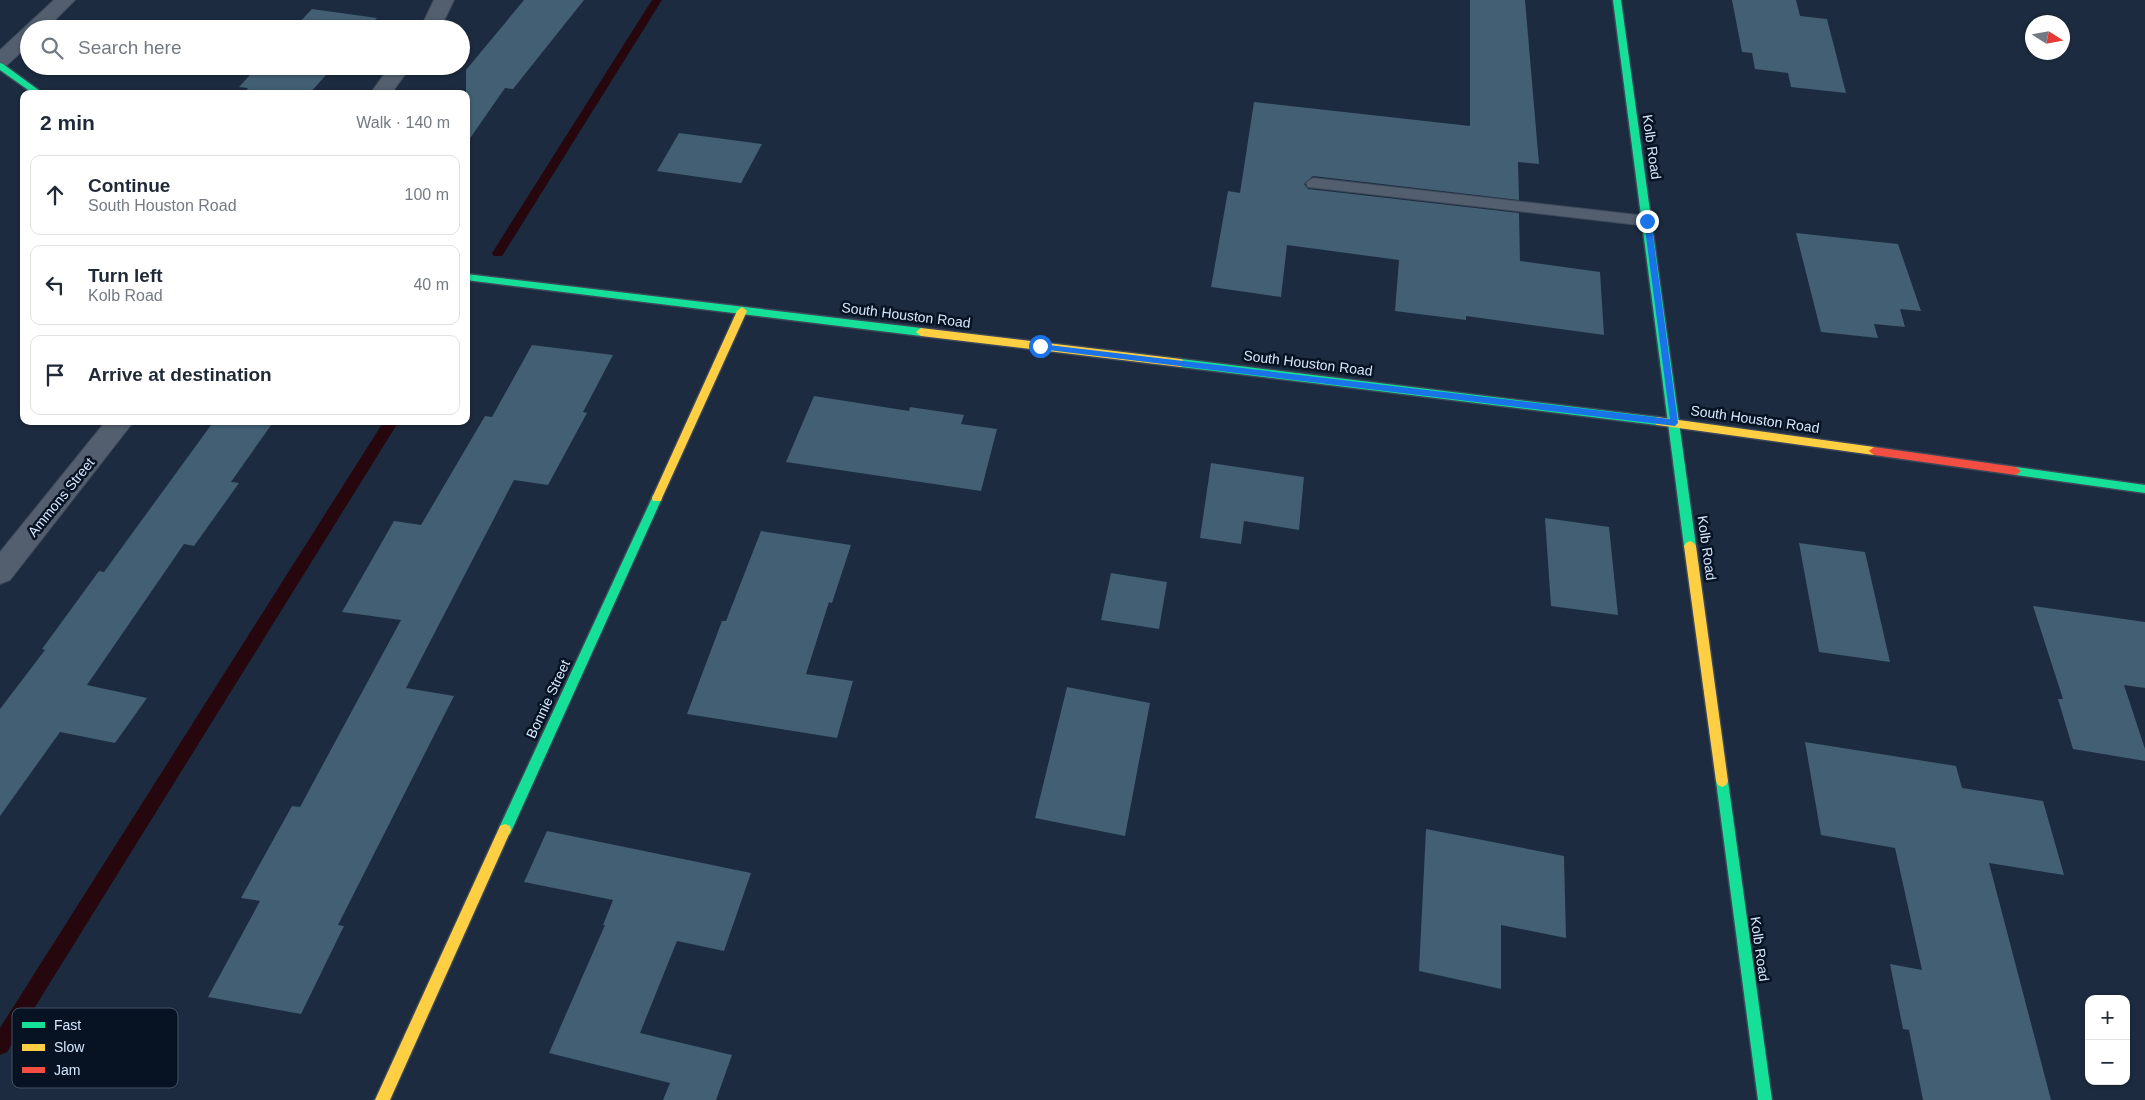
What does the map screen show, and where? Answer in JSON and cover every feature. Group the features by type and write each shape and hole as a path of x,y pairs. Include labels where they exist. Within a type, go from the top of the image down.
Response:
{"street":[{"path":"44,20 65,0"},
{"path":"434,20 444,0"},
{"name":"Kolb Road","path":"1617,0 1765,1100"},
{"path":"0,61 20,42"},
{"path":"0,66 34,90"},
{"path":"383,90 394,75"},
{"name":"South Houston Road","path":"470,277 1675,423 2145,489"},
{"name":"Bonnie Street","path":"382,1100 742,311"},
{"name":"Ammons Street","path":"0,572 118,425"}],"lane":[{"path":"1312,183 1647,221"}],"building":[{"path":"524,0 584,0 513,89 505,88 470,138 470,90 466,90 466,75 470,75 470,65"},
{"path":"1470,0 1525,0 1539,164 1518,162 1519,200 1313,176 1304,184 1308,189 1519,213 1520,261 1600,272 1604,335 1466,316 1466,320 1395,311 1399,260 1287,245 1281,297 1211,287 1228,191 1240,193 1254,102 1470,126"},
{"path":"1732,0 1796,0 1800,16 1827,19 1846,93 1791,87 1788,73 1755,69 1752,53 1742,52"},
{"path":"312,9 377,18 375,20 302,20"},
{"path":"250,75 326,75 313,90 246,90 248,88 239,87"},
{"path":"679,133 762,144 741,183 657,171"},
{"path":"1796,233 1898,244 1921,311 1900,309 1905,327 1874,324 1878,338 1821,332"},
{"path":"532,345 613,355 583,412 587,413 548,485 514,480 406,688 454,696 338,925 344,926 301,1014 208,997 260,901 241,898 292,806 300,807 401,620 342,612 394,521 421,525 485,416 492,417"},
{"path":"814,396 909,411 910,407 964,415 961,424 997,429 981,491 786,462"},
{"path":"211,425 271,425 231,482 239,483 194,546 184,544 87,685 147,698 115,743 60,732 0,816 0,709 45,650 42,649 99,571 104,572"},
{"path":"1211,463 1304,477 1299,530 1244,521 1241,544 1200,538"},
{"path":"1545,518 1609,527 1618,615 1551,606"},
{"path":"761,531 851,545 832,603 829,602 806,674 853,681 837,738 687,714 722,621 726,621"},
{"path":"1799,543 1865,552 1890,662 1819,652"},
{"path":"1111,573 1167,582 1159,629 1101,620"},
{"path":"2033,606 2145,622 2145,688 2124,685 2145,749 2145,761 2073,749 2058,699 2063,699"},
{"path":"1067,687 1150,703 1125,836 1035,818"},
{"path":"1805,742 1956,766 1962,788 2043,801 2064,875 1989,863 2051,1100 1923,1100 1909,1030 1903,1029 1890,964 1922,970 1895,848 1821,835"},
{"path":"1426,829 1564,856 1566,938 1501,925 1501,989 1419,971"},
{"path":"547,831 751,873 724,951 677,941 640,1033 732,1055 716,1100 663,1100 670,1083 549,1053 605,925 603,925 613,900 524,882"}],"waterway":[{"path":"498,253 657,0"},
{"path":"23,1008 389,425"},
{"path":"0,1045 12,1026"}],"traffic: fast":[{"path":"1617,0 1690,546"},
{"path":"0,66 34,90"},
{"path":"470,277 921,332"},
{"path":"1181,363 1657,421"},
{"path":"2016,471 2145,489"},
{"path":"505,830 657,498"},
{"path":"1722,781 1765,1100"}],"traffic: slow":[{"path":"657,498 742,311"},
{"path":"921,332 1181,363"},
{"path":"1657,421 1874,451"},
{"path":"1690,546 1722,781"},
{"path":"382,1100 505,830"}],"traffic: jam":[{"path":"1874,451 2016,471"}],"route":[{"path":"1040,346 1675,423 1647,221"}]}
